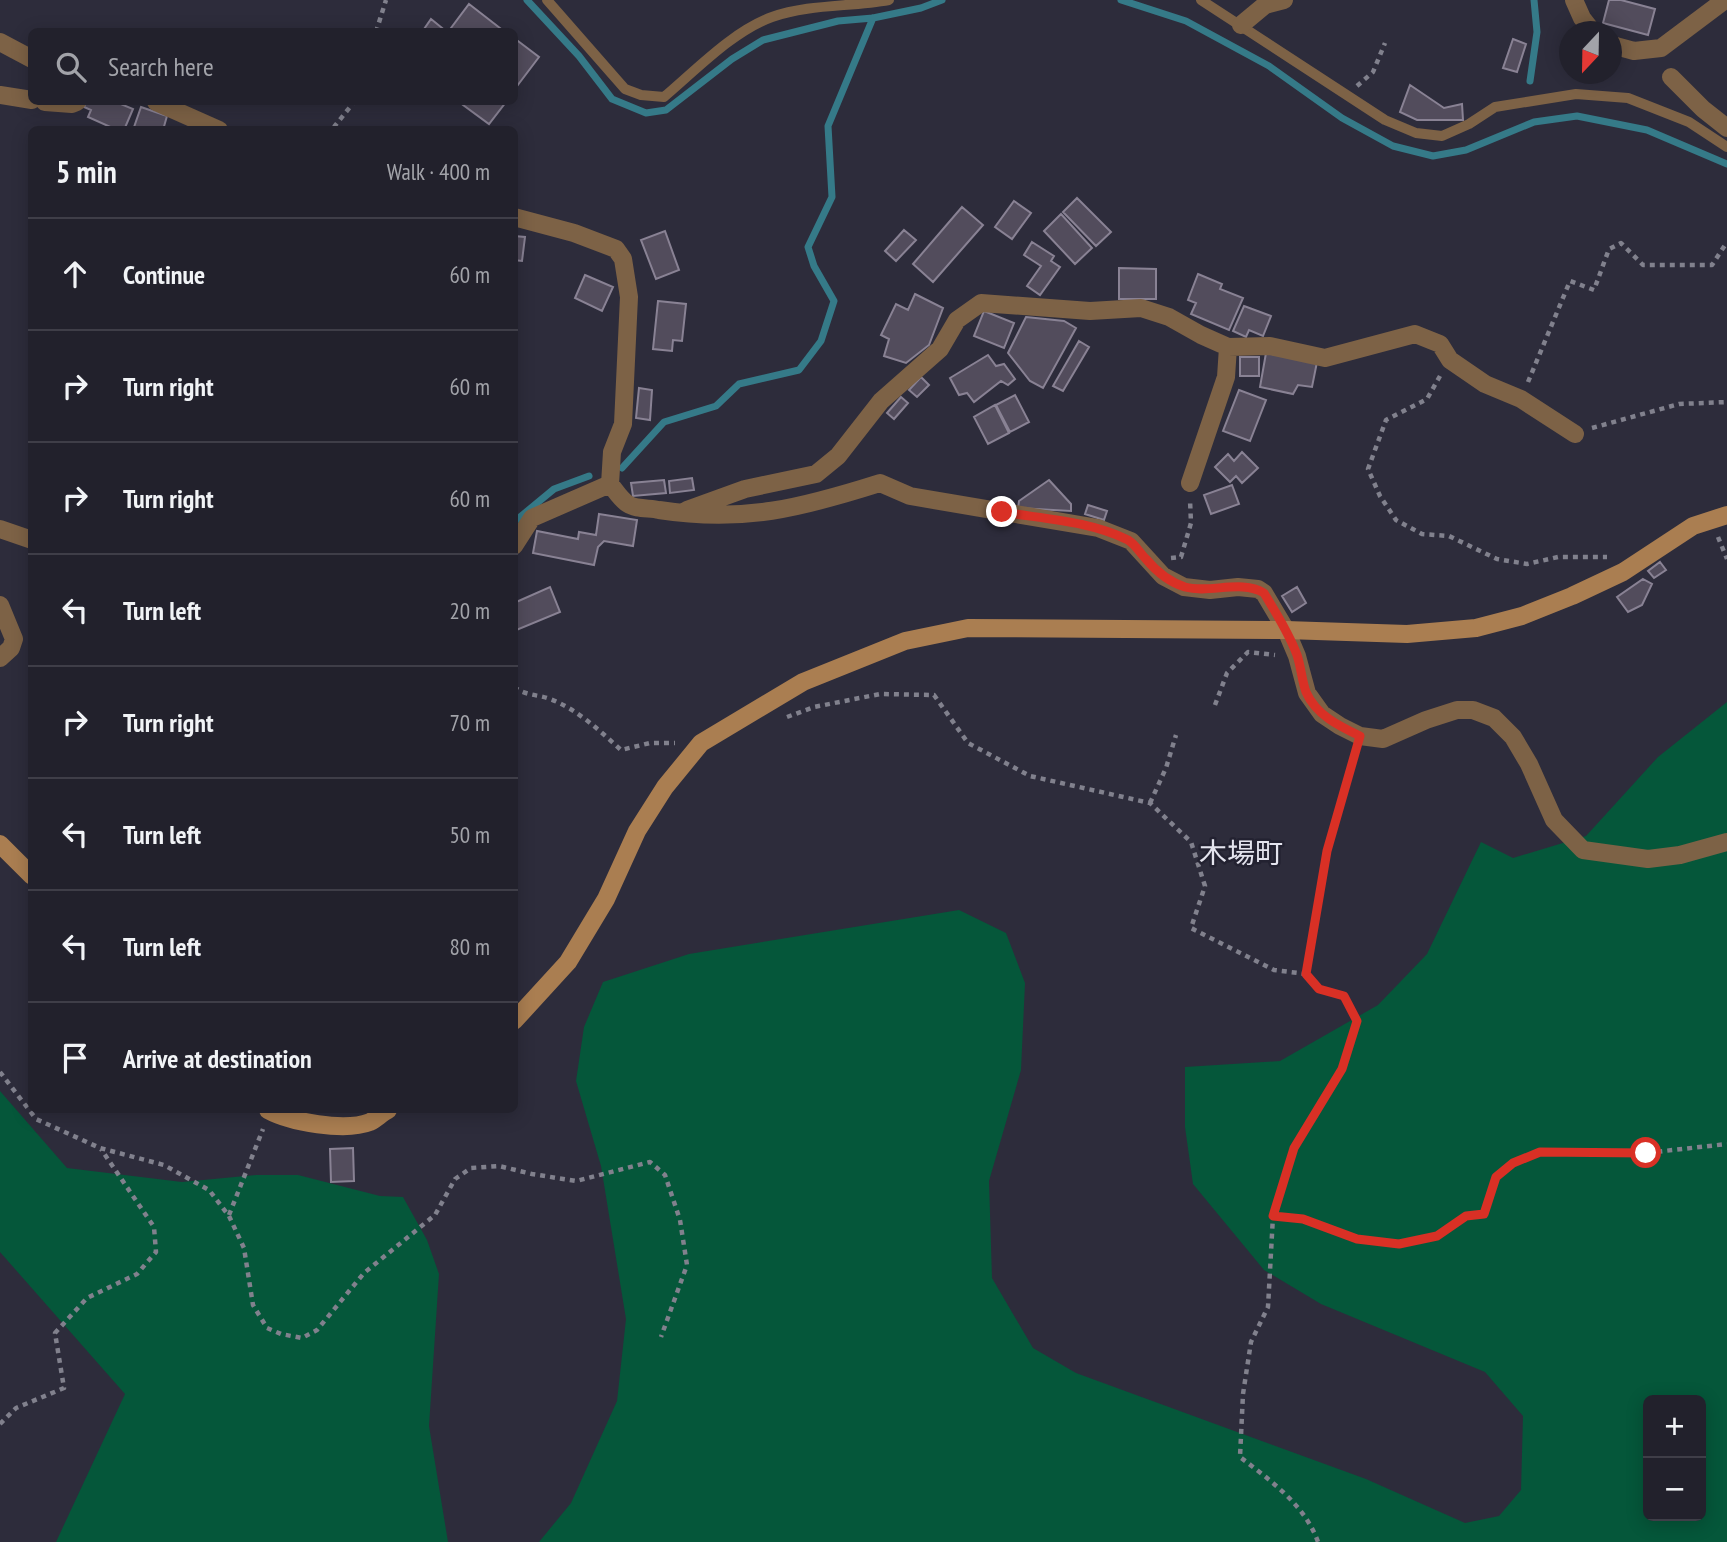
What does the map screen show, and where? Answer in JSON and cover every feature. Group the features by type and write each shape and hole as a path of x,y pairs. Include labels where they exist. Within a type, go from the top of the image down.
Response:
{"street":[{"path":"1241,25 1265,5 1284,0"},
{"path":"1574,0 1585,21"},
{"path":"1622,48 1634,51 1661,48 1725,0"},
{"path":"0,39 28,46"},
{"path":"0,39 28,56"},
{"path":"1671,77 1703,109 1727,128"},
{"path":"0,95 28,99"},
{"path":"163,105 210,126"},
{"path":"518,218 616,249 623,259 629,297 623,424 612,452 610,484 628,505 680,513 731,516 783,510 827,500 880,483 910,496 1098,528 1131,541 1163,576 1184,587 1210,590 1238,587 1258,589 1264,593 1286,630 1297,656 1307,693 1322,714 1360,736 1383,739 1457,710 1473,710 1494,718 1513,737 1529,764 1554,820 1583,849 1648,859 1681,855 1727,842"},
{"path":"680,513 745,489 816,474 838,456 881,401 940,349 957,320 981,303 1090,311 1141,308 1169,317 1228,347 1270,346 1325,358 1415,334 1440,344 1450,360 1485,384 1521,399 1575,434"},
{"path":"1190,483 1226,377 1228,347"},
{"path":"518,540 532,518 610,484"},
{"path":"518,1017 568,962 606,899 637,831 665,787 701,743 803,682 905,640 968,628 1286,630 1407,634 1476,628 1522,616 1572,596 1623,572 1693,526 1727,515"},
{"path":"0,529 28,539"},
{"path":"0,605 14,639 11,648 0,658"},
{"path":"0,844 28,872"},
{"path":"278,1113 303,1121 339,1126 369,1122 383,1113"}],"lane":[{"path":"547,0 625,89 664,97 748,27 773,16 889,0"},
{"path":"1200,0 1345,96 1416,133 1442,136 1469,124 1495,107 1576,94 1628,98 1689,122 1727,147"}],"path":[{"path":"377,28 386,0"},
{"path":"1345,96 1373,72 1385,43"},
{"path":"335,126 352,105"},
{"path":"1521,399 1570,281 1594,290 1609,249 1621,243 1643,265 1712,265 1727,242"},
{"path":"1450,360 1427,399 1386,420 1368,469 1395,520 1422,534 1449,536 1497,559 1527,564 1558,557 1609,557 1623,572"},
{"path":"1575,434 1679,404 1727,402"},
{"path":"1146,560 1181,557 1191,523 1190,483"},
{"path":"1215,705 1227,673 1248,653 1297,656"},
{"path":"518,690 524,694 550,699 591,723 621,750 650,743 701,743"},
{"path":"783,719 814,707 880,694 934,695 968,743 1030,776 1150,803 1191,842 1205,886 1191,928 1274,970 1306,974 1319,989 1344,996 1357,1021 1342,1069 1294,1148 1273,1216 1269,1307 1251,1342 1243,1394 1240,1457 1280,1488 1313,1526 1318,1542"},
{"path":"1150,803 1166,768 1176,735"},
{"path":"1306,974 1327,851 1360,736"},
{"path":"0,1072 28,1109"},
{"path":"31,1113 36,1119 100,1148 163,1165 209,1190 229,1216 244,1248 253,1305 267,1328 302,1338 317,1330 364,1273 435,1214 455,1179 471,1168 499,1166 576,1181 650,1162 665,1175 680,1220 687,1265 661,1337"},
{"path":"229,1216 268,1113"},
{"path":"1273,1216 1303,1219 1357,1239 1399,1244 1437,1236 1466,1216 1484,1214 1496,1177 1513,1163 1540,1152 1646,1153 1727,1144"},
{"path":"0,1424 16,1408 64,1388 55,1333 87,1298 137,1274 156,1252 154,1227 100,1148"}],"green space":[{"path":"1727,702 1727,1542 539,1542 571,1503 617,1401 626,1319 601,1166 576,1081 584,1027 603,982 689,954 959,910 1006,933 1025,983 1021,1070 989,1181 992,1278 1033,1348 1076,1373 1366,1479 1465,1523 1499,1516 1521,1490 1523,1416 1485,1372 1321,1304 1264,1270 1193,1184 1185,1127 1185,1067 1280,1061 1378,1005 1427,954 1481,842 1513,858 1586,836 1658,757"},
{"path":"0,1091 67,1168 182,1182 256,1175 298,1175 380,1196 403,1197 427,1240 439,1274 429,1426 448,1542 56,1542 125,1394 0,1252"}],"building":[{"path":"1609,0 1621,0 1655,9 1648,35 1622,28 1622,21 1604,21"},
{"path":"469,4 500,28 451,28"},
{"path":"431,19 442,28 425,28"},
{"path":"1513,39 1526,44 1517,72 1503,68"},
{"path":"518,41 539,57 518,85"},
{"path":"1410,85 1444,108 1462,104 1463,120 1417,120 1400,112"},
{"path":"123,105 133,109 126,126 108,126 88,117 91,110 84,107"},
{"path":"463,105 504,105 489,124"},
{"path":"141,107 167,116 164,126 134,126"},
{"path":"1077,198 1111,232 1096,246 1063,212"},
{"path":"1014,201 1031,213 1012,239 995,227"},
{"path":"962,207 983,225 933,282 913,264"},
{"path":"1061,214 1092,248 1075,264 1044,231"},
{"path":"904,230 916,240 896,261 885,251"},
{"path":"665,231 679,270 656,279 641,240"},
{"path":"518,236 525,237 522,261 518,260"},
{"path":"1032,242 1054,256 1051,261 1060,267 1040,295 1027,286 1041,266 1024,255"},
{"path":"1119,268 1156,269 1156,299 1119,299"},
{"path":"1198,274 1222,284 1220,289 1243,298 1229,330 1191,314 1196,303 1188,300"},
{"path":"585,275 613,287 602,311 575,298"},
{"path":"915,294 943,308 929,345 906,363 884,356 889,339 881,335 896,304 908,310"},
{"path":"658,301 686,304 682,341 673,340 672,351 653,349"},
{"path":"1244,306 1271,316 1263,336 1249,330 1246,337 1233,331"},
{"path":"984,311 1014,323 1004,348 974,336"},
{"path":"1026,317 1064,321 1076,328 1043,388 1030,381 1008,353"},
{"path":"1079,341 1089,347 1063,391 1053,386"},
{"path":"1266,353 1317,362 1312,387 1298,385 1293,394 1260,387"},
{"path":"988,355 996,366 1004,364 1015,379 1008,385 1001,381 974,402 967,393 959,395 950,378"},
{"path":"1240,357 1259,357 1259,376 1240,376"},
{"path":"921,377 929,385 917,397 909,390"},
{"path":"639,388 652,390 650,420 636,418"},
{"path":"1239,390 1266,400 1250,441 1223,431"},
{"path":"1015,395 1029,422 1010,432 996,405"},
{"path":"901,397 908,403 894,419 887,413"},
{"path":"995,405 1009,433 988,444 974,417"},
{"path":"1242,452 1258,468 1242,483 1236,476 1230,482 1215,467 1228,454 1234,461"},
{"path":"692,478 694,490 670,493 669,481"},
{"path":"664,480 666,493 633,496 631,483"},
{"path":"1049,480 1071,504 1071,511 1018,508 1019,501"},
{"path":"1232,485 1239,504 1211,514 1204,495"},
{"path":"1088,505 1107,511 1104,520 1085,514"},
{"path":"599,514 637,520 633,546 604,541 598,547 594,565 533,553 537,531 578,539 579,532 596,535"},
{"path":"1660,562 1666,570 1654,578 1648,571"},
{"path":"1643,579 1652,584 1642,605 1628,612 1617,597"},
{"path":"550,587 560,612 518,629 518,601"},
{"path":"1297,587 1306,603 1292,612 1282,596"},
{"path":"353,1148 354,1181 331,1182 330,1149"}],"waterway":[{"path":"527,0 579,56 612,99 646,113 666,110 732,59 763,40 838,21 873,18 921,8 942,0"},
{"path":"1121,0 1186,21 1269,66 1342,118 1393,146 1433,156 1466,150 1534,122 1577,116 1647,130 1727,164"},
{"path":"1530,81 1537,32 1534,0"},
{"path":"622,468 664,422 716,406 739,384 799,370 821,341 834,301 814,266 808,247 832,197 828,126 873,18"},
{"path":"518,519 554,489 589,476"}],"district":[{"name":"木場町","path":"1241,853"}],"route":[{"path":"1002,512 1098,528 1131,541 1163,576 1184,587 1210,590 1238,587 1258,589 1264,593 1286,630 1297,656 1307,693 1322,714 1360,736 1327,851 1306,974 1319,989 1344,996 1357,1021 1342,1069 1294,1148 1273,1216 1303,1219 1357,1239 1399,1244 1437,1236 1466,1216 1484,1214 1496,1177 1513,1163 1540,1152 1646,1153"}]}
